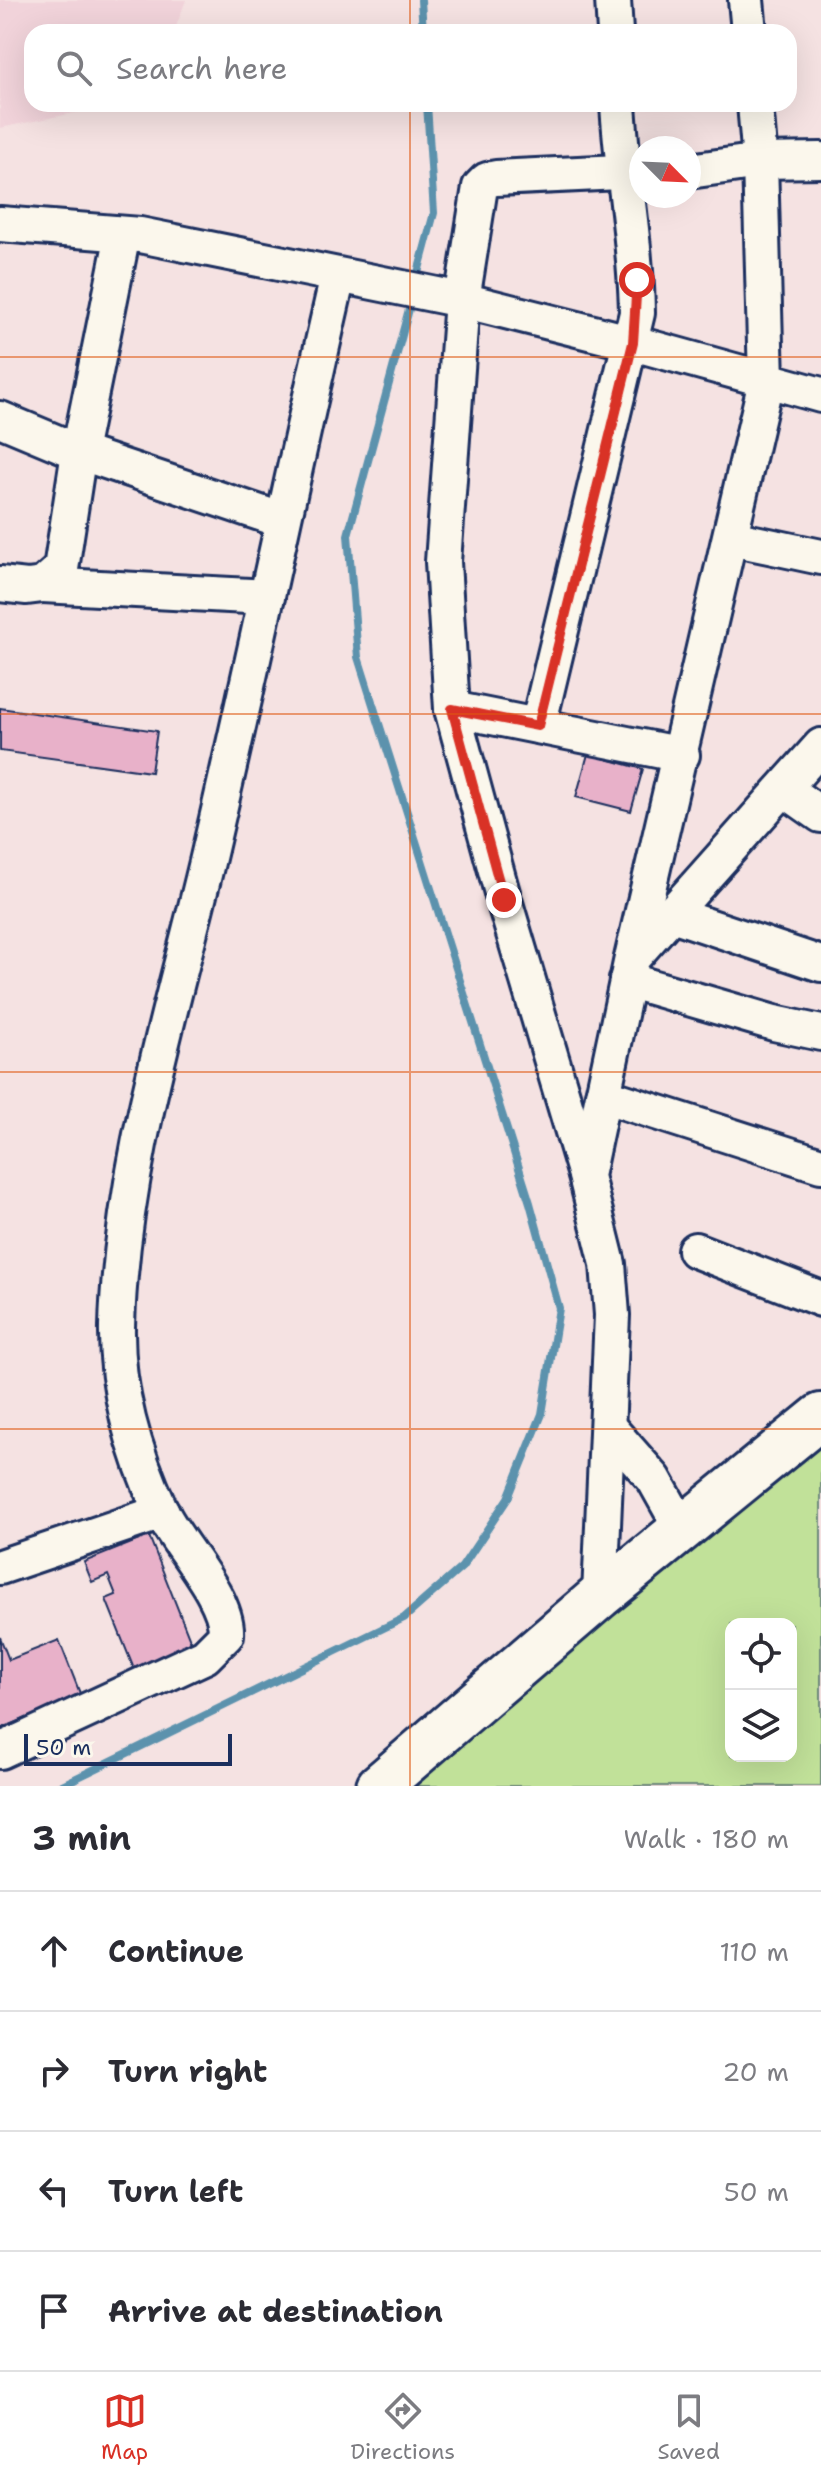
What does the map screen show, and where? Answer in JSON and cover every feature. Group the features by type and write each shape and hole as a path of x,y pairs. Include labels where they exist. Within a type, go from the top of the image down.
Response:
{"main road":[{"path":"379,1786 600,1596 821,1416"}],"street":[{"path":"613,0 614,24"},
{"path":"746,0 748,24"},
{"path":"620,112 629,160"},
{"path":"586,1176 630,969 682,755 766,381 760,161 756,112"},
{"path":"701,169 760,161 821,160"},
{"path":"600,1596 601,1515 613,1339 604,1245 452,709 442,572 452,299 476,195 482,184 496,178 629,170"},
{"path":"538,726 633,343 637,280 633,208"},
{"path":"2,231 123,234 376,283 633,343 821,395"},
{"path":"43,585 61,569 79,452 123,234"},
{"path":"0,1751 205,1656 226,1635 224,1613 162,1512 119,1387 117,1321 144,1122 267,597 281,520 338,276"},
{"path":"0,419 79,452 281,520"},
{"path":"731,538 821,557"},
{"path":"0,584 267,597"},
{"path":"452,709 682,755"},
{"path":"630,969 672,914 821,746"},
{"path":"784,789 821,815"},
{"path":"672,914 821,964"},
{"path":"630,969 774,1023 821,1033"},
{"path":"603,1095 821,1165"},
{"path":"695,1250 821,1299"},
{"path":"609,1428 654,1479 682,1529"},
{"path":"0,1567 162,1512"}],"shaded area":[{"path":"0,0 186,0 177,24 24,24 24,112 79,112 0,128"}],"green space":[{"path":"821,1446 821,1786 410,1786 700,1537"}],"building":[{"path":"0,708 157,731 151,772 0,751"},
{"path":"588,754 643,769 631,811 576,797"},
{"path":"149,1536 194,1650 136,1674 106,1599 116,1595 108,1575 92,1582 84,1562"},
{"path":"0,1637 9,1660 59,1640 81,1696 0,1729"}],"waterway":[{"path":"421,0 422,24"},
{"path":"415,284 434,213 428,112"},
{"path":"60,1786 404,1618 462,1567 508,1498 542,1414 559,1308 530,1203 358,657 348,535 412,298"}],"route":[{"path":"504,900 452,709 538,726 633,343 637,280"}]}
